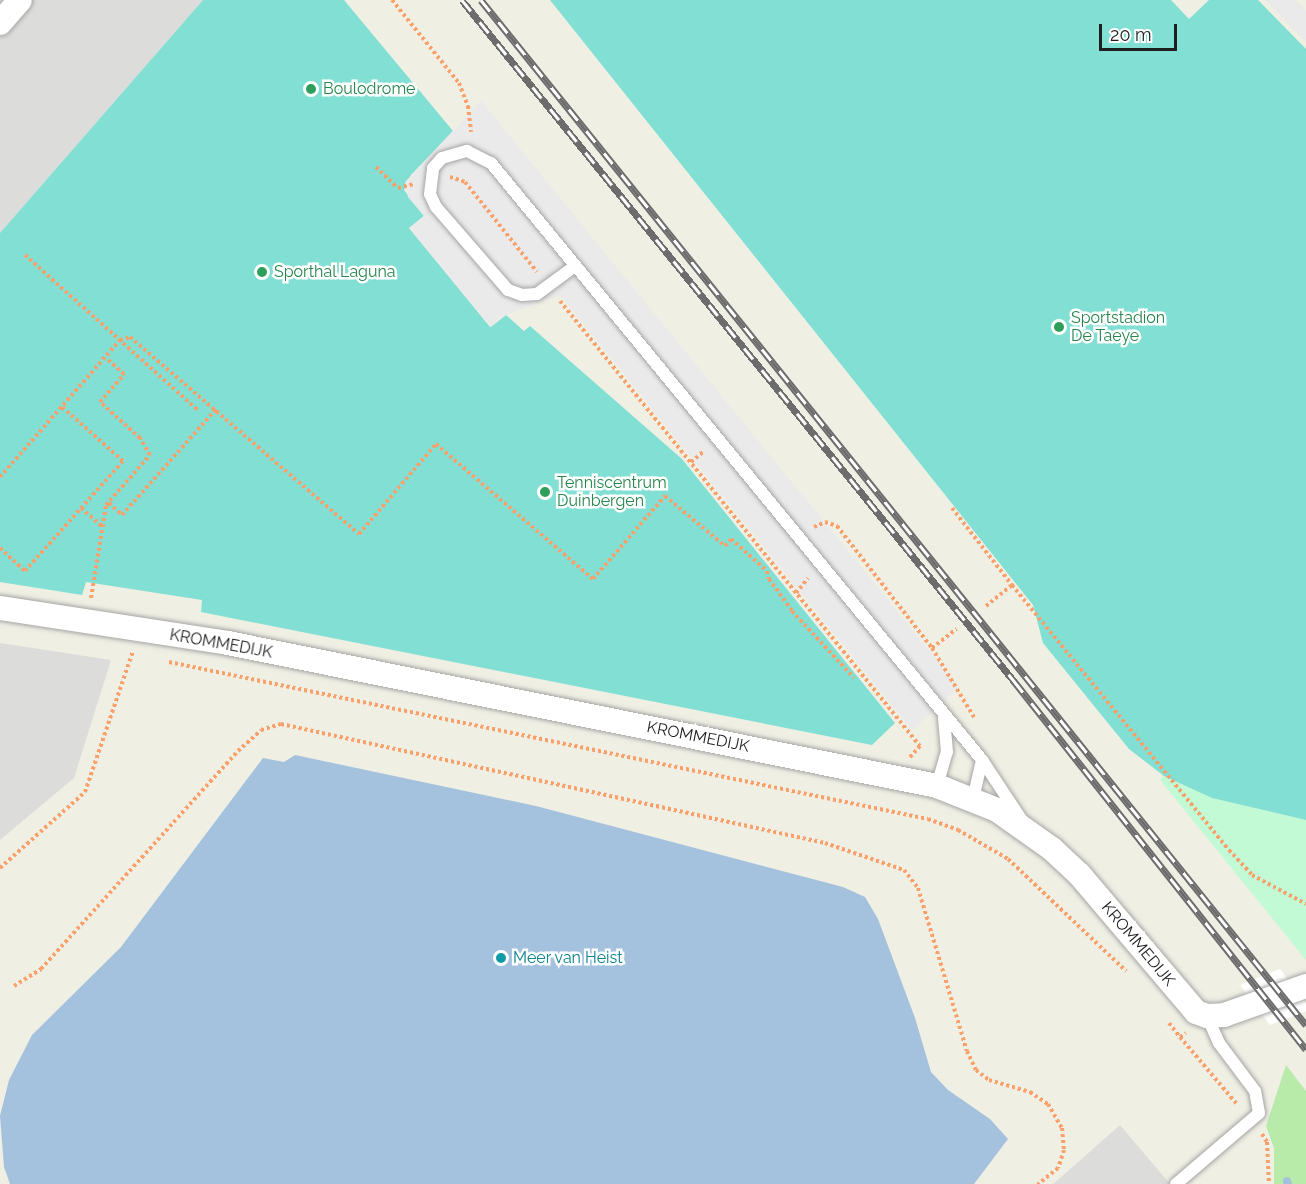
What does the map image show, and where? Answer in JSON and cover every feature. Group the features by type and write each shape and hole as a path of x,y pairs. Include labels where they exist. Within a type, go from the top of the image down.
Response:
{"street":[{"path":"0,23 20,0"},
{"name":"KROMMEDIJK","path":"0,608 228,643 937,786 973,799 1028,830 1078,874 1187,1004 1208,1017"},
{"path":"1208,1017 1246,1008 1306,986"}],"lane":[{"path":"575,266 550,287 522,295 497,281 436,207 429,181 442,158 467,151 491,163 944,717 982,760 1028,830"},
{"path":"937,786 947,752 944,717"},
{"path":"973,799 982,760"},
{"path":"1176,1184 1259,1113 1255,1091 1219,1043 1208,1017"}],"path":[{"path":"392,0 459,83 471,131 467,151"},
{"path":"376,168 398,188 447,175 465,182 920,746 904,764"},
{"path":"25,255 198,410"},
{"path":"0,477 120,340 130,337 137,340 359,534 436,444 592,579 665,496 725,546 731,538 767,571 769,579 792,611 854,678"},
{"path":"87,622 108,503 150,455 140,438 100,402 124,374 106,357"},
{"path":"0,549 26,571 123,461 62,407"},
{"path":"108,503 122,515 216,409"},
{"path":"81,508 103,527"},
{"path":"952,508 1012,585 1229,850 1252,875 1306,904"},
{"path":"799,539 816,525 832,523 932,648 956,629"},
{"path":"986,606 1012,585"},
{"path":"0,868 85,792 132,654 136,630"},
{"path":"121,653 143,657"},
{"path":"165,661 928,819 958,830 1008,859 1130,975"},
{"path":"14,986 41,969 238,751 261,730 281,724 825,843 904,870 918,888 967,1051 976,1070 989,1080 1030,1092 1048,1104 1062,1128 1064,1150 1058,1168 1038,1184"},
{"path":"1166,1019 1180,1037 1208,1017"}],"shaded area":[{"path":"0,0 203,0 0,233"},
{"path":"203,0 344,0 453,131 411,175 404,190 424,216 409,228 490,327 506,315 524,331 530,326 682,459 895,723 872,745 201,612 202,600 86,582 82,595 0,582 0,233"},
{"name":"Sportstadion De Taeye","path":"550,0 1171,0 1189,19 1209,0 1258,0 1306,49 1306,820 1212,798 1164,776 1129,749 1043,643 1033,605"},
{"path":"1265,0 1295,0 1306,11 1306,42"},
{"path":"481,101 959,687 912,730 560,295 506,315 491,327 409,228 424,216 408,197 405,182"},
{"path":"0,643 111,660 74,778 0,840"},
{"name":"Meer van Heist","path":"295,755 536,806 843,887 865,897 878,919 915,1018 931,1072 948,1090 990,1119 1008,1139 974,1184 10,1184 4,1167 0,1116 9,1080 32,1035 121,947 263,758 284,762"},
{"path":"1120,1125 1170,1184 1053,1184 1059,1179"}],"green space":[{"path":"1164,776 1212,798 1306,820 1306,960 1160,780"},
{"path":"1286,1065 1306,1091 1306,1184 1274,1184 1274,1148 1266,1126"}],"pier":[{"path":"1280,969 1306,1003 1306,1011 1270,1025 1240,985"}],"railway":[{"path":"462,0 1014,681 1306,1049"},
{"path":"481,0 1306,1025"}],"place":[{"name":"Boulodrome","path":"311,89"},
{"name":"Sporthal Laguna","path":"262,272"},
{"name":"Sportstadion De Taeye","path":"1059,327"},
{"name":"Tenniscentrum Duinbergen","path":"545,492"},
{"name":"Meer van Heist","path":"501,958"}]}
